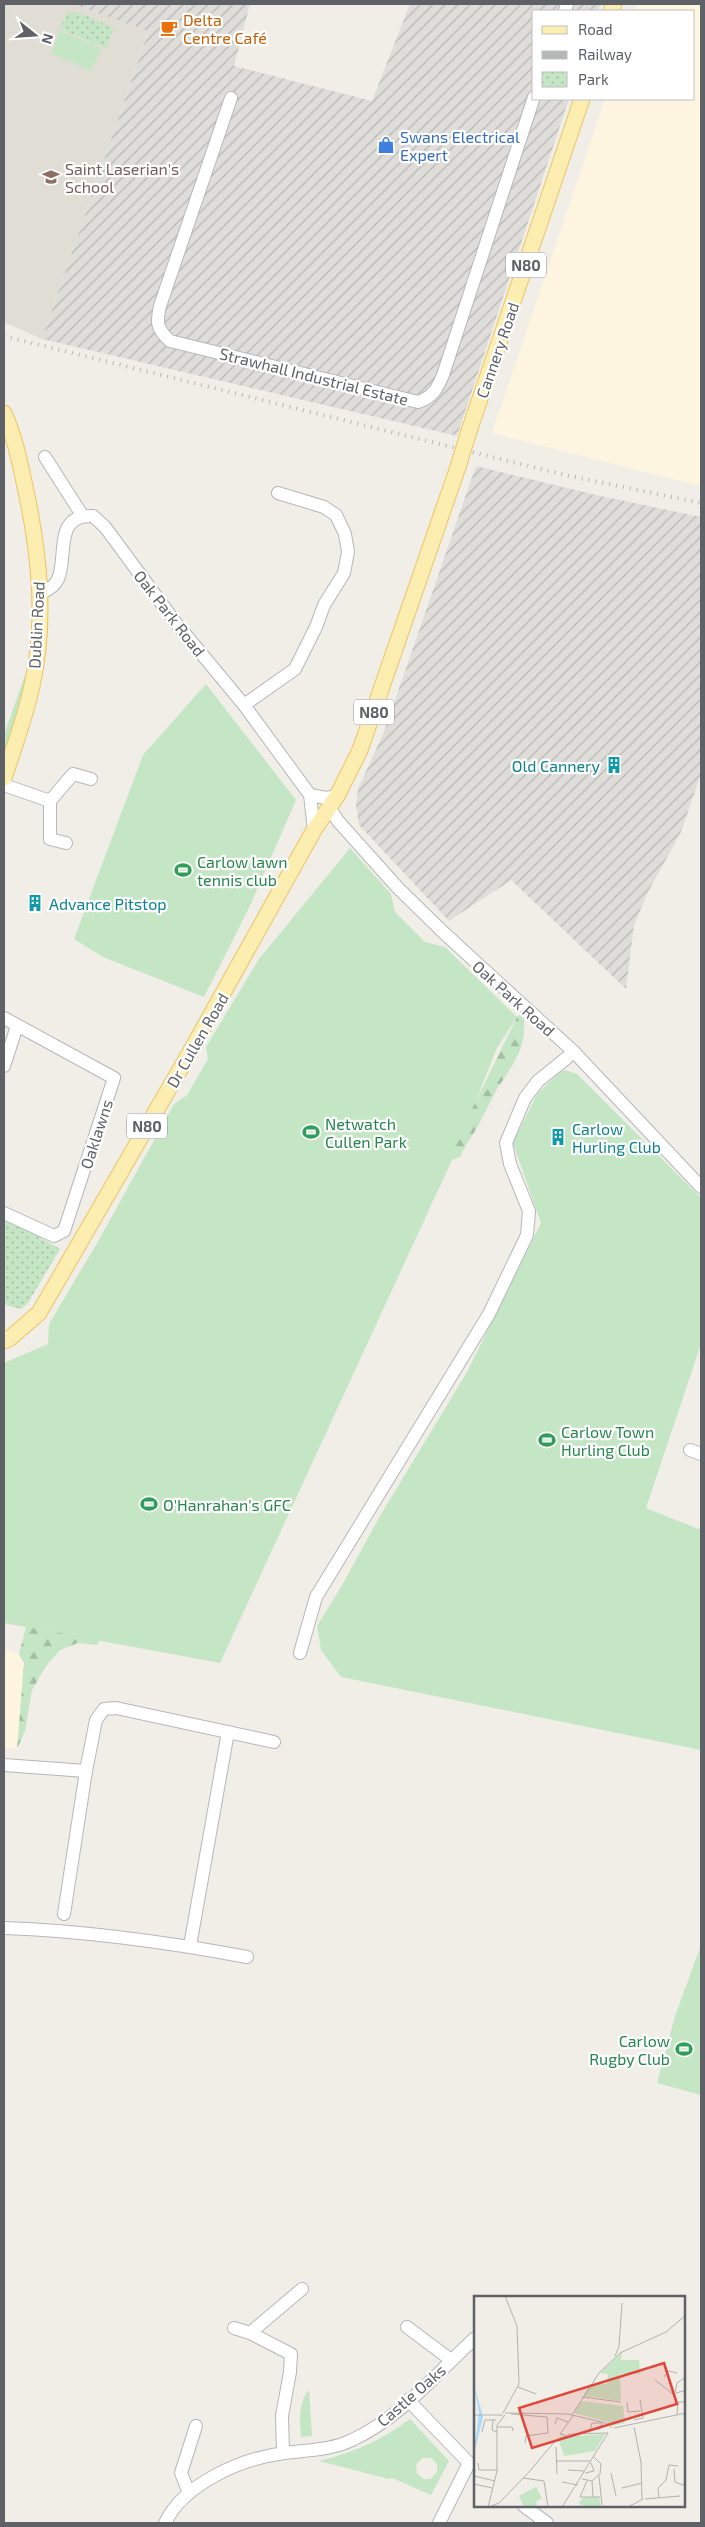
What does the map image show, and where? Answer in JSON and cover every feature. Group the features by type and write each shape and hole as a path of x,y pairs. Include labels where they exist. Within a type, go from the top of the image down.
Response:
{"main road":[{"name":"Cannery Road","path":"333,801 360,750 582,100"},
{"name":"Dublin Road","path":"4,413 14,434 30,508 41,593 32,685 4,778"},
{"name":"N80","path":"314,830 333,801"},
{"name":"Dr Cullen Road","path":"6,1335 39,1314 189,1054 314,830"}],"street":[{"name":"Strawhall Industrial Estate","path":"231,98 160,306 157,321 158,330 170,341 418,402 430,398 437,390 443,375 533,100"},
{"path":"41,593 50,589 58,578 66,531 74,520 82,515 45,457"},
{"path":"244,706 295,669 316,627 324,605 344,573 348,552 345,534 336,515 324,507 278,493"},
{"name":"Oak Park Road","path":"82,515 93,516 105,527 176,623 244,706 310,795"},
{"path":"66,843 50,839 50,801 72,774 91,779"},
{"path":"4,785 50,801"},
{"path":"314,830 310,795 333,801"},
{"name":"Oak Park Road","path":"333,801 338,821 398,888 574,1052 701,1187"},
{"name":"Oaklawns","path":"4,1018 114,1078 64,1231 54,1236 4,1213"},
{"path":"4,1066 17,1026"},
{"path":"300,1653 316,1597 489,1314 526,1235 529,1211 510,1164 506,1143 525,1098 538,1081 574,1052"},
{"path":"64,1914 86,1771 96,1720 104,1709 116,1708 274,1742"},
{"path":"190,1946 228,1732"},
{"path":"4,1766 86,1771"},
{"path":"4,1928 62,1930 190,1946 247,1957"},
{"path":"250,2333 302,2289"},
{"path":"407,2327 452,2360"},
{"path":"234,2328 250,2333 290,2354 290,2372 282,2416 283,2453"},
{"name":"Castle Oaks","path":"165,2523 189,2492 233,2465 283,2453 330,2447 352,2440 387,2420 474,2339"},
{"path":"408,2400 472,2463 439,2523"},
{"path":"189,2492 181,2473 196,2426"},
{"path":"525,2507 547,2523"}],"shaded area":[{"name":"Saint Laserian's School","path":"4,4 77,4 78,6 148,31 42,339 4,322"},
{"path":"77,4 250,4 234,66 372,101 410,4 601,4 598,10 532,10 532,100 569,100 457,436 42,339 148,32"},
{"path":"637,4 701,4 701,486 492,433 605,100 695,100 695,10 635,10"},
{"path":"476,466 596,495 701,517 701,774 681,832 648,892 634,925 626,989 511,880 449,921 359,825 356,805 358,789 384,732"},
{"path":"4,1648 19,1654 24,1663 17,1749 4,1748"}],"green space":[{"path":"67,13 80,13 114,28 106,48 60,29"},
{"path":"60,31 101,48 91,71 51,53"},
{"path":"25,675 28,675 4,761 4,735"},
{"name":"Carlow lawn tennis club","path":"206,684 296,800 249,908 204,997 103,957 74,939 143,755"},
{"path":"350,848 391,894 395,912 425,942 445,947 517,1017 497,1048 452,1160 220,1663 4,1623 4,1363 48,1344 49,1324 100,1238 174,1104 187,1095 208,1059 206,1047 259,959"},
{"path":"520,1015 524,1019 521,1048 460,1157 452,1160 451,1152 517,1017"},
{"name":"Carlow Town Hurling Club","path":"565,1070 577,1074 701,1198 701,1344 646,1508 701,1530 701,1750 341,1677 321,1650 317,1626 380,1516 467,1372 541,1223 513,1143 537,1094 560,1072"},
{"path":"4,1217 60,1249 28,1303 21,1309 6,1305 4,1302"},
{"path":"26,1627 100,1640 97,1645 78,1643 60,1650 46,1666 32,1690 25,1731 17,1749 24,1663 19,1654"},
{"name":"Carlow Rugby Club","path":"701,1945 701,2095 657,2083 675,2016"},
{"path":"309,2390 312,2436 301,2437 301,2406"},
{"path":"410,2419 449,2461 431,2495 392,2478 389,2479 319,2461 367,2445","holes":["422,2458 431,2458 437,2464 437,2472 431,2479 423,2479 417,2473 416,2465"]}],"railway":[{"path":"4,336 565,475 701,503"}],"place":[{"name":"Delta Centre Café","path":"169,28"},
{"name":"Swans Electrical Expert","path":"386,145"},
{"name":"Saint Laserian's School","path":"51,177"},
{"name":"Old Cannery","path":"614,765"},
{"name":"Carlow lawn tennis club","path":"183,870"},
{"name":"Advance Pitstop","path":"35,903"},
{"name":"Netwatch Cullen Park","path":"311,1132"},
{"name":"Carlow Hurling Club","path":"558,1137"},
{"name":"Carlow Town Hurling Club","path":"547,1440"},
{"name":"O'Hanrahan's GFC","path":"149,1504"},
{"name":"Carlow Rugby Club","path":"684,2049"}]}
